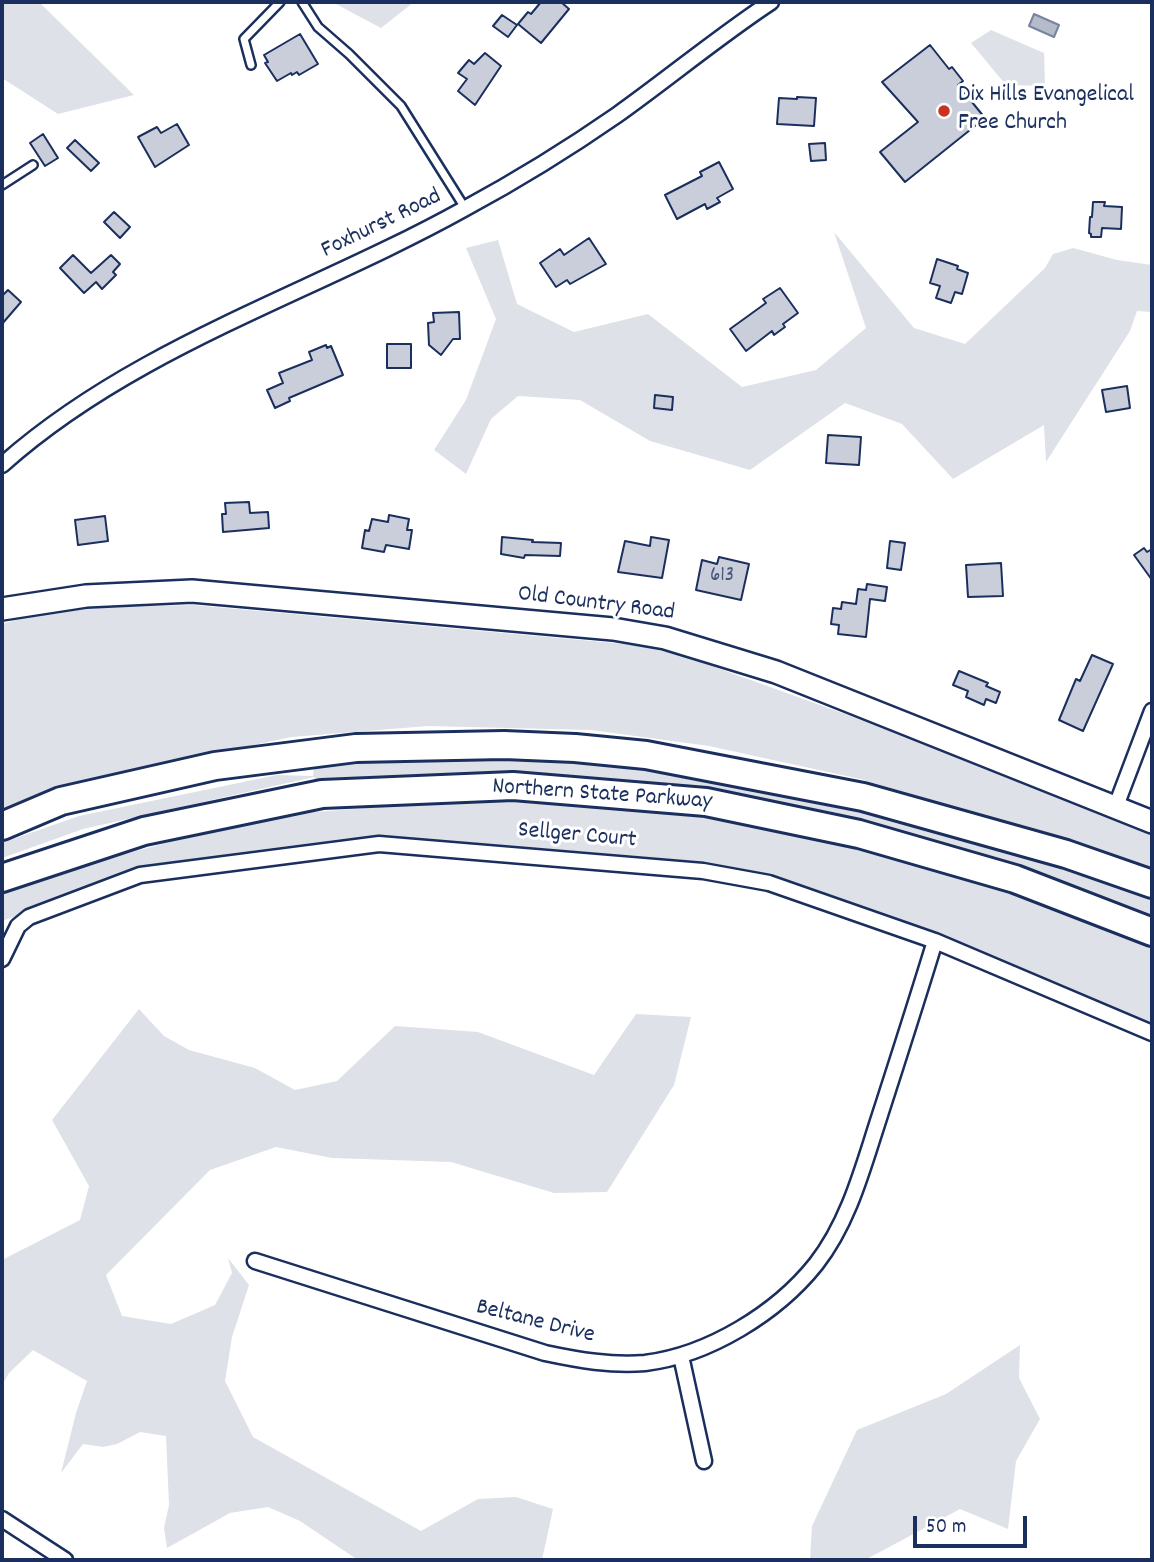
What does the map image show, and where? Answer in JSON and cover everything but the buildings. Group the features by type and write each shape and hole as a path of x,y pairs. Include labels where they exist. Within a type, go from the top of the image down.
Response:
{"highway":[{"name":"Northern State Parkway","path":"2,826 61,801 215,766 356,748 504,745 563,747 646,755 863,797 1066,854 1152,884"},
{"name":"Northern State Parkway","path":"2,878 145,831 322,794 513,786 706,802 859,834 1015,879 1152,932"}],"main road":[{"name":"Old Country Road","path":"2,609 86,596 192,591 613,629 665,638 776,672 1152,822"}],"street":[{"name":"Foxhurst Road","path":"2,466 49,426 98,394 200,337 369,258 466,208 616,116 771,2"},
{"path":"1116,807 1152,711"},
{"name":"Sellger Court","path":"2,959 18,926 29,917 140,875 379,844 703,871 769,883 935,941 1152,1033"},
{"name":"Beltane Drive","path":"255,1261 545,1353 592,1362 644,1363 681,1356 742,1328 787,1296 818,1262 842,1221 862,1171 935,941"},
{"path":"681,1356 704,1461"},
{"path":"2,1519 65,1560"}],"lane":[{"path":"251,65 244,39 280,2"},
{"path":"302,2 318,27 401,106 466,208"},
{"path":"2,186 33,165"}],"shaded area":[{"path":"2,2 39,2 134,95 58,114 2,78"},
{"path":"414,2 381,28 336,4"},
{"path":"991,30 1044,53 1045,86 1006,85 971,43"},
{"path":"834,232 914,328 965,344 1045,268 1053,254 1073,248 1117,260 1152,265 1152,312 1137,311 1130,331 1046,462 1044,425 953,479 902,424 845,403 750,470 650,441 580,400 518,396 491,419 466,474 434,450 466,400 496,319 466,248 498,240 517,304 574,332 648,314 742,387 816,370 866,328"},
{"path":"193,605 636,645 684,656 906,736 1152,835 1152,877 1040,832 860,779 709,746 591,730 428,726 292,737 166,763 2,811 2,624 72,610"},
{"path":"420,754 619,764 794,794 928,826 1098,876 1152,897 1152,922 791,808 319,788 314,777 83,829 2,858 2,843 79,816 277,775 313,776 314,764"},
{"path":"475,800 600,801 766,825 952,869 1152,943 1152,1024 983,955 755,874 695,861 414,838 350,838 235,853 140,871 2,921 2,889 26,880 174,841 301,813"},
{"path":"139,1009 164,1036 189,1050 255,1068 295,1090 337,1081 395,1026 478,1032 594,1075 636,1014 691,1017 674,1085 607,1192 554,1193 451,1162 332,1158 276,1147 210,1170 106,1275 122,1316 171,1324 215,1305 232,1273 228,1258 249,1285 232,1337 225,1381 253,1437 421,1531 478,1499 516,1497 553,1509 542,1560 358,1560 300,1521 268,1507 230,1513 167,1548 164,1528 169,1505 166,1436 140,1432 117,1444 103,1447 83,1444 61,1473 87,1381 33,1350 9,1373 2,1385 2,1260 80,1220 89,1186 52,1120"},
{"path":"1020,1345 1019,1378 1040,1419 1016,1461 1008,1529 960,1509 865,1560 810,1560 812,1526 857,1430 946,1394"}],"water":[{"path":"1034,14 1059,25 1054,37 1029,26"}],"place":[{"name":"Dix Hills Evangelical Free Church","path":"944,111"}]}
